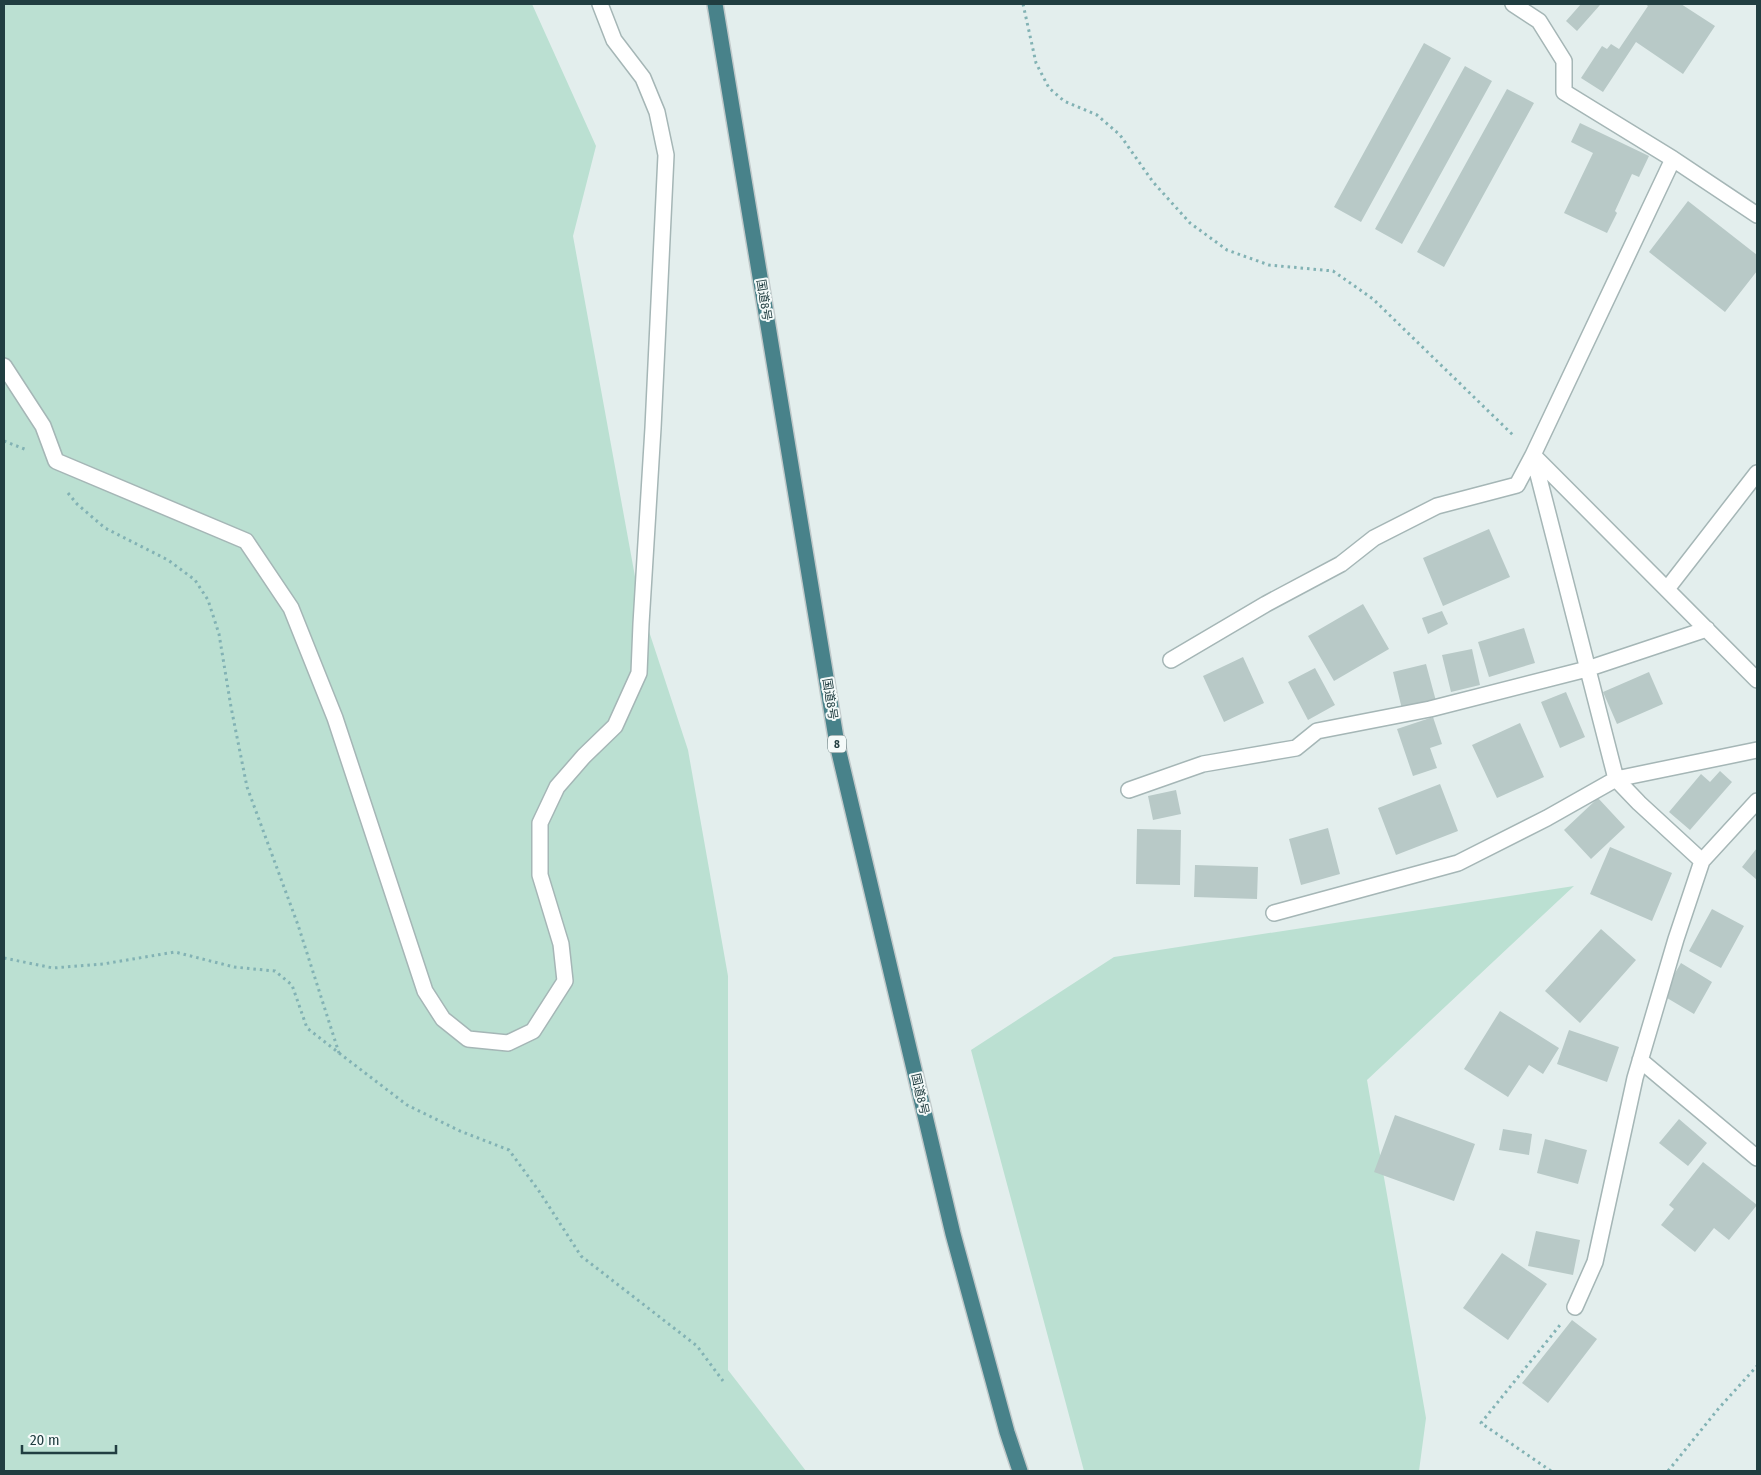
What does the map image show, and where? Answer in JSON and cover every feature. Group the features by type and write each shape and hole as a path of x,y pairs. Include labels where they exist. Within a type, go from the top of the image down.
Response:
{"highway":[{"name":"国道8号","path":"715,4 837,744 953,1234 1007,1432 1020,1471"}],"street":[{"path":"4,366 43,426 56,461 246,541 291,608 332,709 425,991 443,1019 468,1039 508,1043 533,1031 565,981 561,944 540,875 540,823 557,787 584,756 615,726 640,673 666,154 658,112 643,78 614,40 600,4"},
{"path":"1513,4 1539,21 1564,62 1564,92 1673,159 1757,215"},
{"path":"1171,660 1266,604 1341,564 1374,538 1438,506 1517,485 1673,159"},
{"path":"1533,455 1757,680"},
{"path":"1533,455 1616,779 1702,861"},
{"path":"1667,589 1757,473"},
{"path":"1129,790 1203,764 1296,748 1317,731 1430,709 1587,669 1707,629"},
{"path":"1274,913 1458,863 1546,818 1616,779 1757,750"},
{"path":"1575,1307 1595,1262 1640,1060 1702,861 1757,801"},
{"path":"1640,1060 1757,1158"}],"path":[{"path":"1023,4 1036,63 1049,88 1064,101 1097,115 1120,135 1153,182 1190,223 1227,250 1269,265 1333,270 1373,299 1533,455"},
{"path":"56,461 56,479 77,504 105,528 168,560 195,580 208,600 219,634 231,708 247,787 298,926 339,1053"},
{"path":"4,958 53,968 103,964 175,952 234,967 275,970 292,986 307,1028 339,1053 407,1105 460,1131 508,1150 539,1190 581,1256 697,1346 723,1381"},
{"path":"1551,1471 1481,1422 1575,1307"},
{"path":"1668,1471 1719,1408 1757,1366"}],"green space":[{"path":"4,4 532,4 596,146 573,236 640,604 688,750 728,976 728,1370 806,1471 4,1471"},
{"path":"1574,886 1367,1080 1426,1418 1419,1471 1084,1471 971,1050 1114,957"}],"building":[{"path":"1581,4 1600,5 1577,31 1566,21"},
{"path":"1645,4 1681,4 1715,26 1683,74 1636,42 1603,92 1581,78 1602,46 1607,49 1611,44 1619,49 1648,6"},
{"path":"1424,43 1451,58 1361,222 1334,207"},
{"path":"1465,66 1492,81 1402,244 1375,229"},
{"path":"1507,89 1534,103 1444,267 1417,252"},
{"path":"1580,123 1649,156 1639,177 1632,174 1607,233 1564,213 1593,153 1571,142"},
{"path":"1688,201 1757,255 1757,271 1725,312 1649,252"},
{"path":"1489,529 1510,577 1443,606 1423,558"},
{"path":"1363,604 1389,649 1334,681 1308,636"},
{"path":"1442,611 1448,624 1428,634 1422,618"},
{"path":"1524,628 1535,663 1489,677 1478,642"},
{"path":"1472,649 1480,685 1451,692 1442,655"},
{"path":"1243,657 1264,703 1224,722 1203,676"},
{"path":"1426,664 1436,701 1402,709 1393,672"},
{"path":"1315,668 1335,705 1308,720 1288,682"},
{"path":"1649,672 1663,704 1617,724 1603,692"},
{"path":"1566,692 1585,737 1560,748 1541,702"},
{"path":"1433,717 1442,744 1430,748 1437,768 1413,776 1397,729"},
{"path":"1520,723 1544,777 1497,798 1472,745"},
{"path":"1720,771 1732,782 1690,830 1669,812 1701,774 1710,782"},
{"path":"1440,784 1458,831 1396,855 1378,808"},
{"path":"1176,790 1181,814 1153,820 1148,796"},
{"path":"1598,798 1625,827 1591,859 1564,830"},
{"path":"1328,828 1340,874 1301,885 1289,839"},
{"path":"1137,829 1181,830 1180,885 1136,884"},
{"path":"1610,847 1672,873 1652,921 1590,894"},
{"path":"1757,848 1757,880 1742,867"},
{"path":"1195,865 1258,867 1257,899 1194,897"},
{"path":"1712,909 1744,926 1721,968 1689,951"},
{"path":"1601,929 1636,960 1580,1023 1545,991"},
{"path":"1681,963 1712,982 1694,1014 1662,995"},
{"path":"1500,1011 1559,1048 1543,1074 1529,1065 1508,1097 1464,1069"},
{"path":"1569,1030 1619,1047 1607,1082 1557,1064"},
{"path":"1395,1115 1475,1144 1454,1201 1374,1172"},
{"path":"1679,1119 1707,1143 1688,1166 1659,1143"},
{"path":"1503,1129 1532,1134 1529,1155 1499,1150"},
{"path":"1545,1139 1587,1150 1578,1184 1537,1173"},
{"path":"1703,1162 1757,1205 1729,1240 1714,1228 1695,1252 1661,1225 1674,1209 1669,1205"},
{"path":"1536,1231 1580,1240 1573,1275 1528,1266"},
{"path":"1502,1253 1547,1284 1508,1340 1463,1308"},
{"path":"1572,1320 1597,1339 1548,1403 1522,1383"}]}
